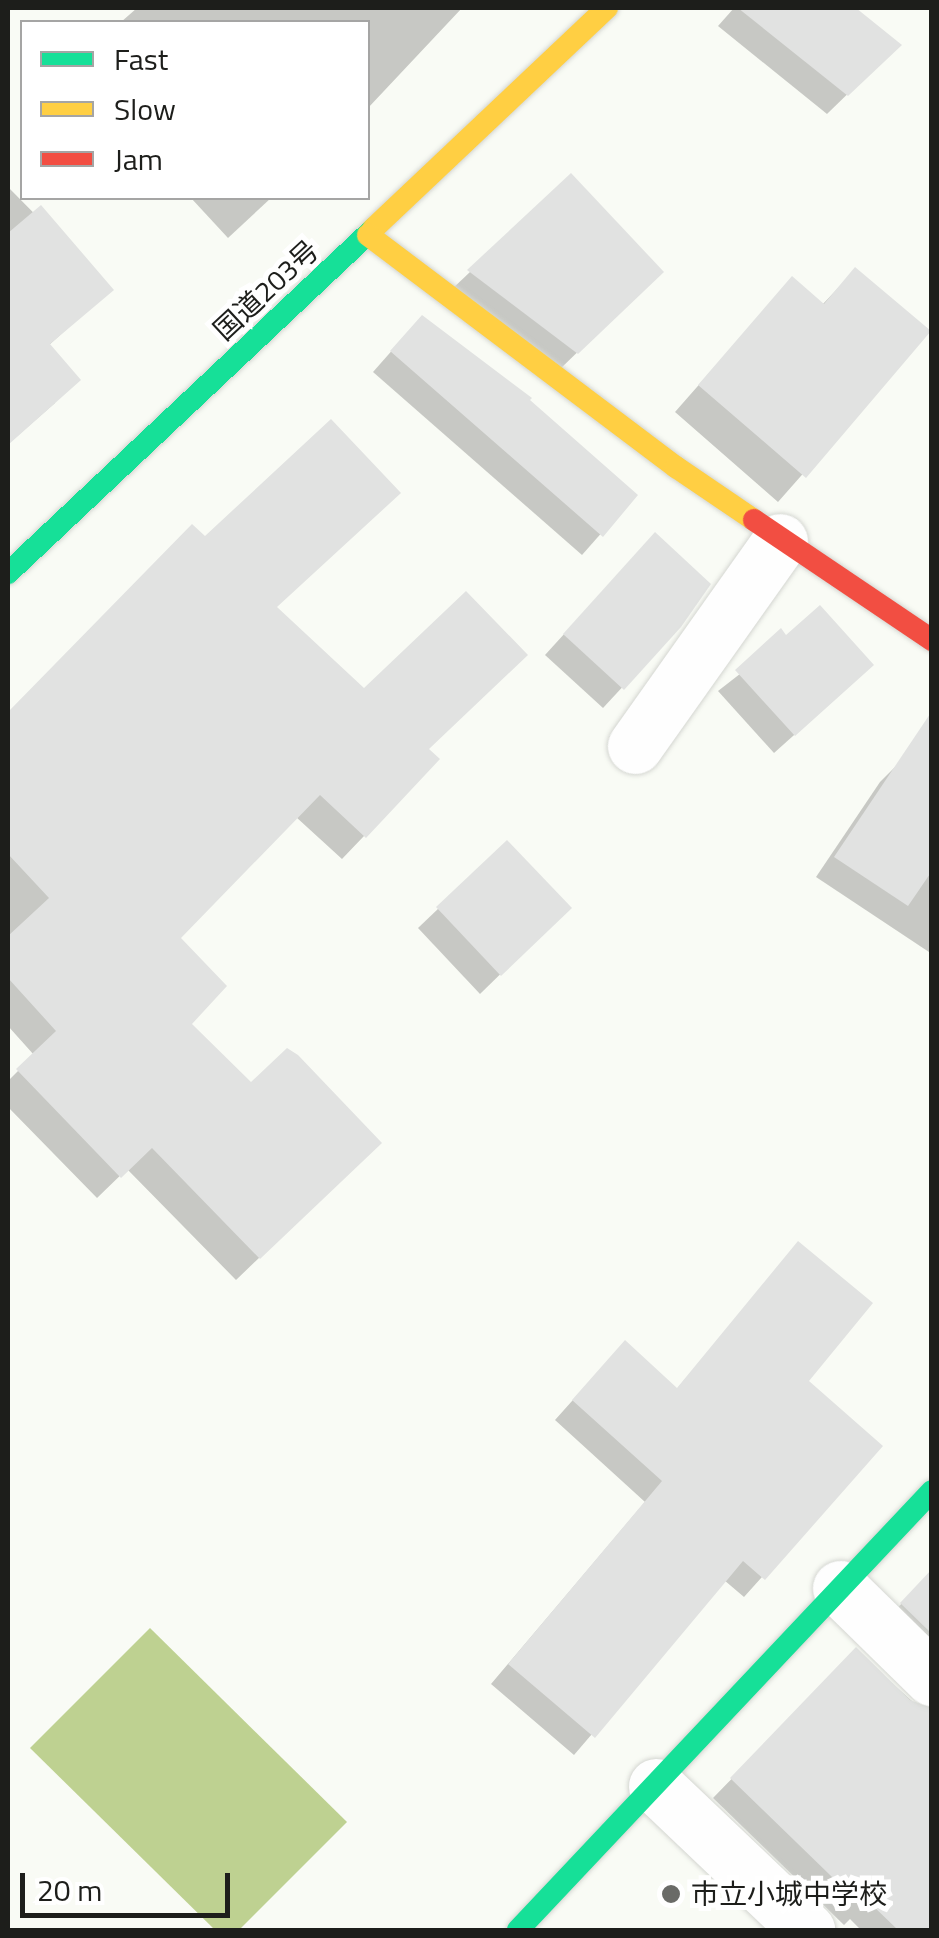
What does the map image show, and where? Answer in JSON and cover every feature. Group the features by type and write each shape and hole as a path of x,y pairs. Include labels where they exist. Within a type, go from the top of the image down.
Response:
{"main road":[{"name":"国道203号","path":"8,573 606,8"},
{"path":"368,235 780,541 932,640"},
{"path":"518,1930 932,1491"}],"street":[{"path":"635,746 780,541"},
{"path":"840,1588 932,1678"},
{"path":"656,1786 807,1930"}],"shaded area":[{"path":"150,1628 347,1822 239,1930 215,1930 30,1748"}],"building":[{"path":"738,8 856,8 902,45 848,96"},
{"path":"571,173 664,272 578,354 467,270"},
{"path":"41,205 114,290 50,344 81,380 8,445 8,233"},
{"path":"855,267 931,331 806,478 698,385 792,276 824,304"},
{"path":"422,315 532,398 638,495 603,537 390,351"},
{"path":"331,419 401,493 277,607 364,688 466,591 528,655 429,749 440,759 366,838 320,795 181,938 227,986 192,1024 251,1082 287,1048 382,1143 260,1259 152,1148 121,1178 16,1069 56,1031 8,978 8,936 49,898 8,854 8,712 192,524 205,536"},
{"path":"655,532 711,584 681,627 624,690 563,634"},
{"path":"820,605 874,665 795,736 735,670 781,628 786,635"},
{"path":"932,711 932,871 908,906 834,857"},
{"path":"507,840 572,908 501,976 436,907"},
{"path":"798,1241 873,1303 809,1381 883,1446 765,1580 743,1561 595,1738 508,1664 662,1481 572,1400 625,1340 677,1388"},
{"path":"932,1569 932,1634 900,1603"},
{"path":"856,1647 910,1700 932,1708 932,1930 898,1930 870,1903 864,1908 730,1778"}],"traffic: fast":[{"path":"8,573 373,229"},
{"path":"518,1930 932,1491"}],"traffic: slow":[{"path":"373,229 607,8"},
{"path":"368,235 676,467 754,520"}],"traffic: jam":[{"path":"754,520 932,640"}],"place":[{"name":"市立小城中学校","path":"671,1894"}]}
